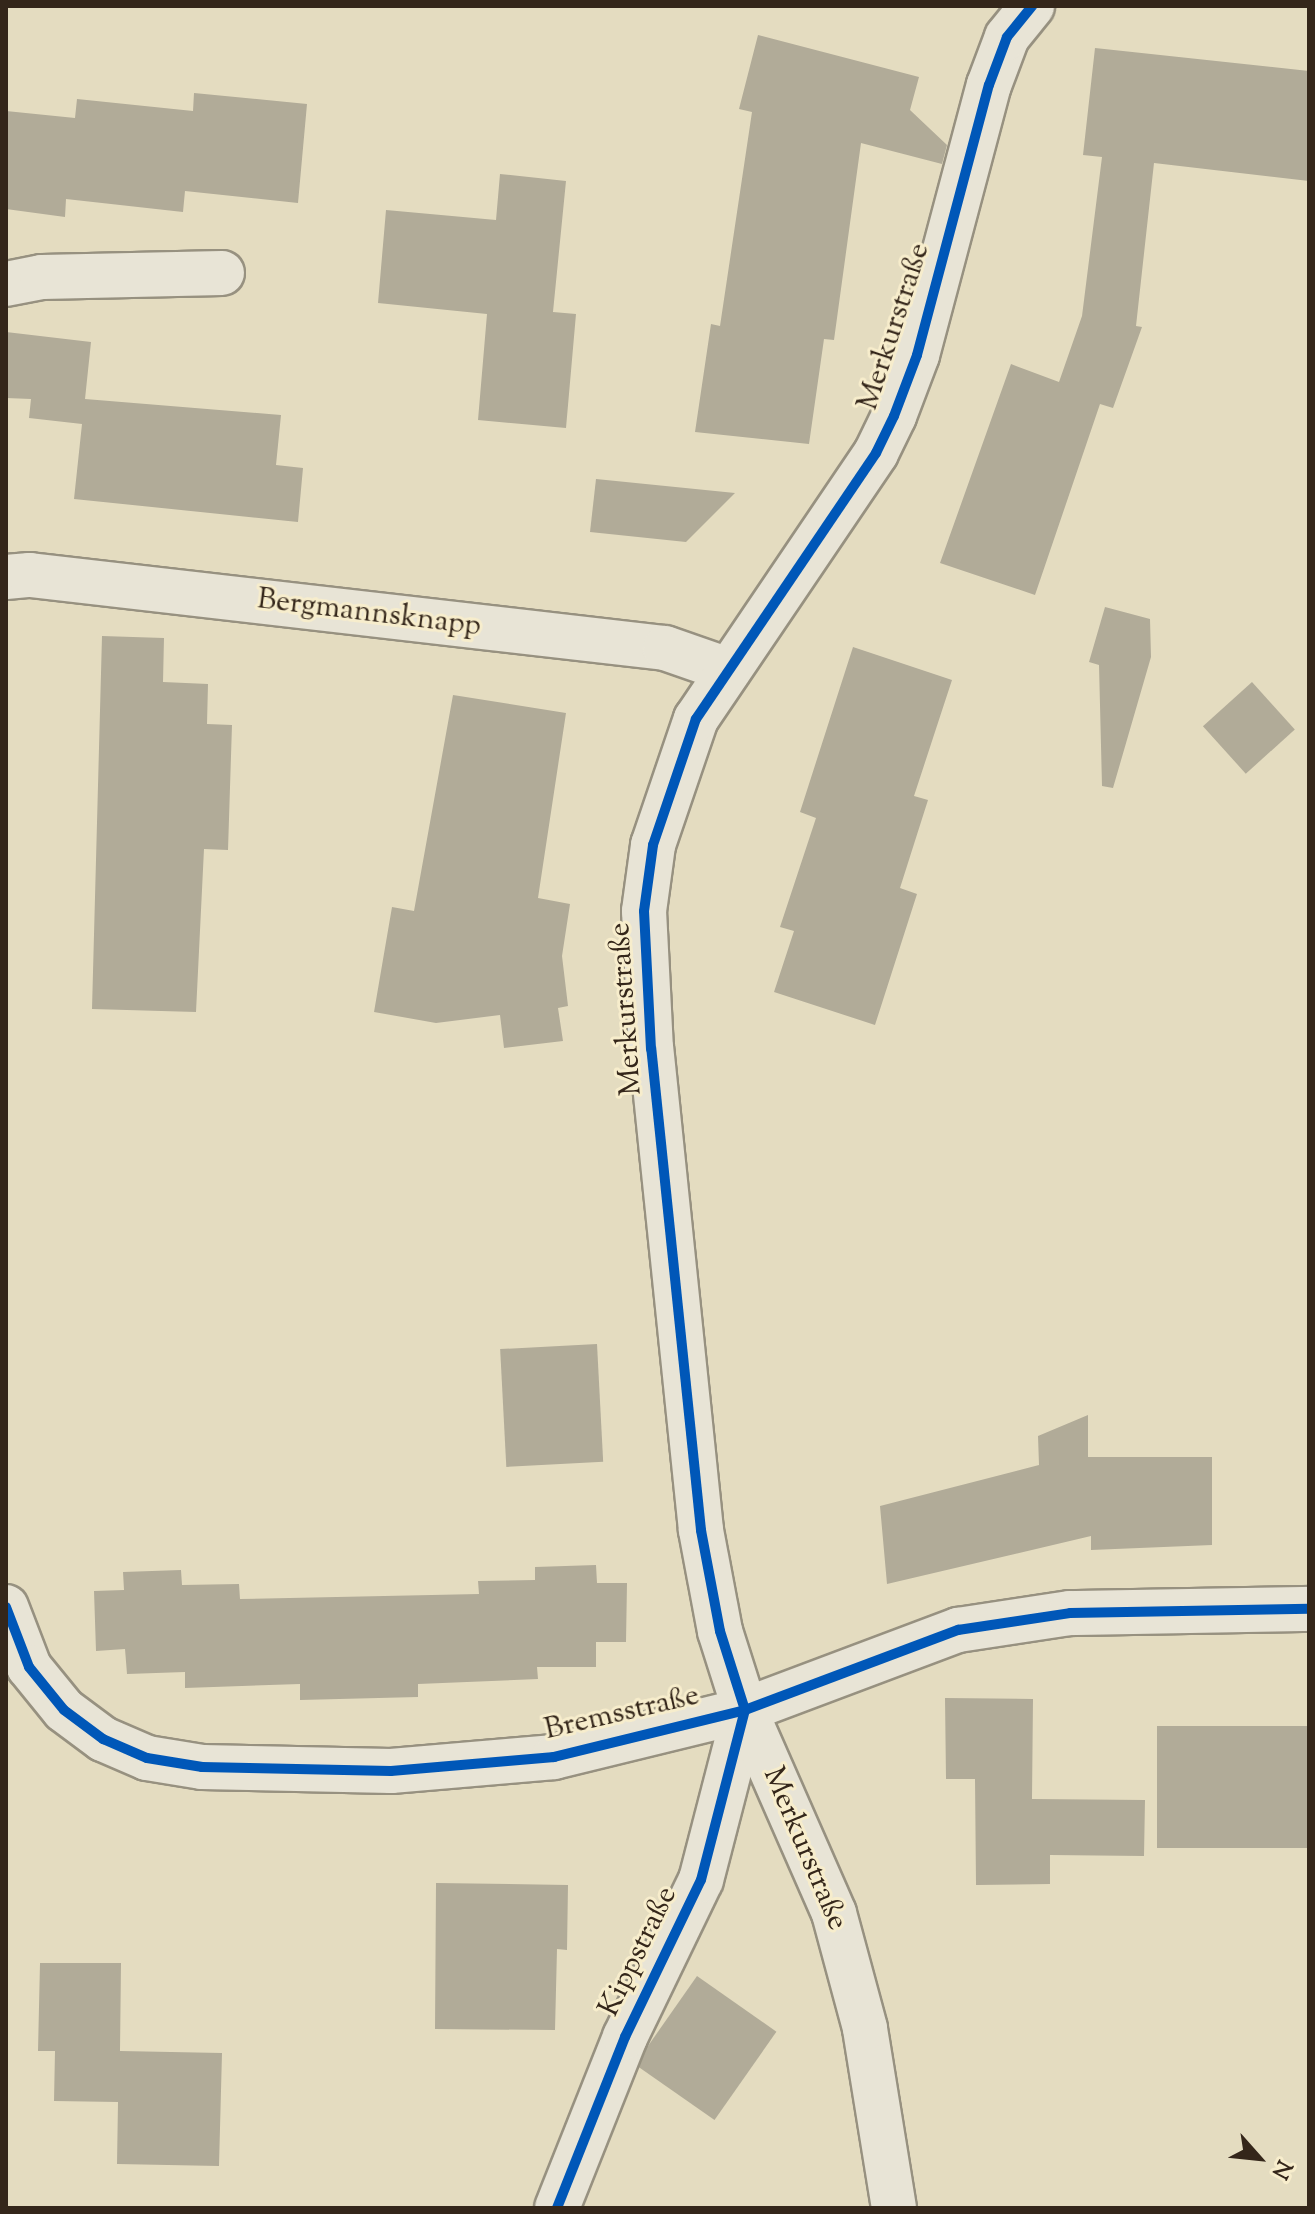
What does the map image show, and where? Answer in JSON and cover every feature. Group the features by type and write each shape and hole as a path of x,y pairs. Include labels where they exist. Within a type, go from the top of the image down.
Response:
{"street":[{"name":"Merkurstraße","path":"894,2208 865,2028 834,1913 745,1710 720,1631 701,1530 651,1049 644,911 653,845 696,719 876,453 894,416 917,355 989,85 1007,37 1032,6"},
{"path":"6,284 42,277 222,273"},
{"name":"Bergmannsknapp","path":"6,577 30,575 665,648 728,670"},
{"name":"Bremsstraße","path":"6,1607 29,1667 64,1710 103,1739 147,1758 202,1767 391,1771 554,1757 745,1710 958,1630 1070,1613 1309,1609"},
{"name":"Kippstraße","path":"557,2208 625,2037 701,1880 745,1710"}],"building":[{"path":"758,35 919,77 910,110 947,145 942,164 861,143 834,340 824,339 809,444 695,432 711,324 720,326 752,112 739,109"},
{"path":"1095,48 1309,71 1309,181 1154,163 1136,326 1142,327 1113,408 1100,404 1035,595 940,563 1011,364 1059,382 1082,316 1102,157 1083,155"},
{"path":"194,93 307,104 298,203 185,191 183,212 66,199 65,217 6,209 6,111 75,118 77,99 193,111"},
{"path":"500,174 566,181 553,312 576,314 566,428 478,420 487,314 378,303 386,210 496,220"},
{"path":"6,332 91,342 85,399 281,415 276,465 303,468 298,522 74,499 82,424 29,418 31,399 6,398"},
{"path":"596,479 735,493 686,542 590,532"},
{"path":"1105,607 1150,619 1151,657 1113,788 1102,786 1099,665 1089,662"},
{"path":"102,636 164,638 163,682 208,684 207,724 232,725 228,850 204,849 196,1012 92,1009"},
{"path":"853,647 952,680 914,796 928,800 900,888 917,894 875,1025 774,992 794,931 780,927 816,818 800,812"},
{"path":"1252,682 1295,730 1246,774 1203,726"},
{"path":"453,695 566,713 538,898 570,904 562,956 568,1006 558,1008 563,1041 504,1048 500,1015 436,1023 374,1012 392,907 414,911"},
{"path":"597,1344 603,1462 506,1467 500,1349"},
{"path":"1088,1415 1088,1457 1212,1457 1212,1545 1091,1550 1091,1536 887,1584 880,1506 1039,1465 1038,1436"},
{"path":"596,1565 597,1583 627,1583 626,1642 596,1642 596,1667 537,1667 538,1679 418,1684 418,1697 300,1700 300,1684 185,1688 185,1672 127,1674 125,1649 96,1651 94,1591 124,1590 123,1572 181,1570 182,1585 239,1584 240,1599 479,1594 478,1581 535,1580 535,1567"},
{"path":"945,1698 1033,1699 1032,1799 1145,1800 1144,1856 1050,1855 1050,1884 976,1885 975,1779 946,1779"},
{"path":"1157,1726 1309,1726 1309,1848 1157,1848"},
{"path":"436,1883 568,1885 567,1950 557,1949 555,2030 435,2029"},
{"path":"40,1963 121,1963 120,2051 222,2053 219,2166 117,2164 118,2102 54,2101 55,2051 38,2051"},
{"path":"697,1976 776,2032 715,2120 635,2064"}],"cycle path":[{"path":"557,2208 625,2037 701,1880 745,1710 720,1631 701,1530 651,1049 644,911 653,845 696,719 876,453 894,416 917,355 989,85 1007,37 1032,6"},
{"path":"6,1607 29,1667 64,1710 103,1739 147,1758 202,1767 391,1771 554,1757 745,1710 958,1630 1070,1613 1309,1609"}]}
